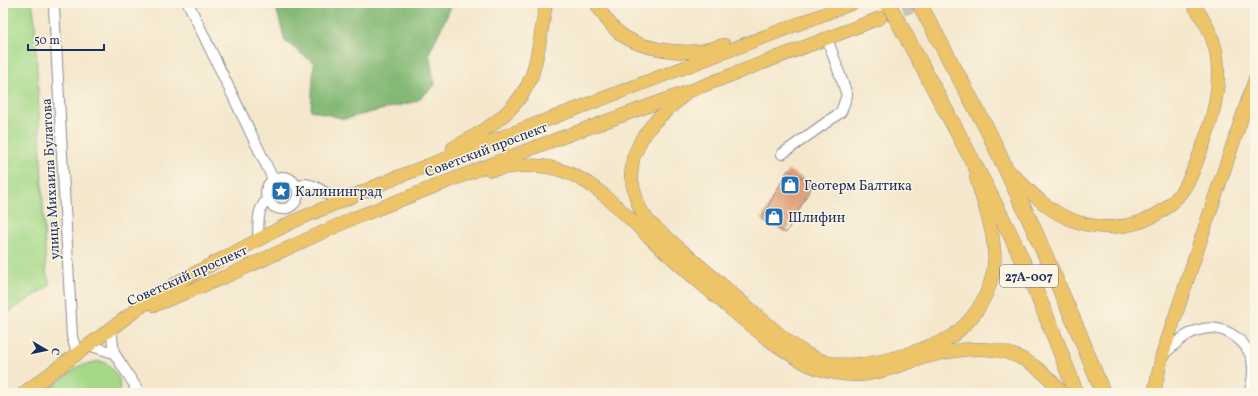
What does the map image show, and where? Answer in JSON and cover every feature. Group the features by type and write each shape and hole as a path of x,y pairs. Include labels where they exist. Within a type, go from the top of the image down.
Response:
{"highway":[{"name":"27А-007","path":"888,3 1010,234 1058,343 1076,393"},
{"path":"918,3 988,131 1004,165"},
{"name":"27А-007","path":"1004,165 1056,277 1103,393"}],"main road":[{"path":"394,178 482,132 504,116 514,105 524,91 532,75 546,3"},
{"path":"596,3 604,17 619,33 638,44 662,50 700,51 793,26"},
{"name":"Советский проспект","path":"24,393 111,328 178,282 292,222 394,178 853,3"},
{"path":"1004,165 1044,204 1072,220 1092,226 1123,226 1153,217 1163,211 1175,200 1186,185 1196,164 1209,128 1218,82 1216,50 1202,16 1192,3"},
{"name":"Советский проспект","path":"111,328 152,306 227,276 352,219 545,143 687,92 880,18"},
{"path":"1154,393 1162,356 1255,78"},
{"path":"687,92 654,122 641,140 633,158 631,176 640,208 650,222 785,339 800,351 814,358 830,362 846,365 861,364 899,356 953,336 972,318 983,302 993,276 995,263 994,243 972,162"},
{"path":"462,176 504,168 535,165 556,169 577,177 601,193 700,283 749,325 776,345 812,366 829,372 844,374 867,374 890,369 942,353 971,349 993,350 1013,354 1025,359 1047,376 1062,393"}],"street":[{"name":"улица Михаила Булатова","path":"53,3 72,337 77,353"},
{"path":"188,3 273,179"},
{"path":"782,154 841,112 847,95 828,38"},
{"path":"286,176 293,180 297,187 297,199 292,206 288,208 276,208 267,200 266,188 273,179 277,177 286,176"},
{"path":"297,187 306,184 314,186 340,201"},
{"path":"258,239 259,211 262,204 267,200"},
{"path":"111,328 114,353 137,391"},
{"path":"1162,356 1180,339 1199,330 1211,328 1223,329 1234,335 1244,345 1250,355 1253,368 1252,383 1249,393"},
{"path":"88,345 114,353"}],"green space":[{"path":"3,3 32,3 35,22 46,272 50,285 3,316"},
{"path":"275,3 453,3 429,53 435,85 417,101 344,119 311,110 314,63 285,41"},
{"path":"100,361 108,364 119,379 120,393 44,393 79,366"}],"building":[{"path":"788,170 813,184 786,233 761,219"}],"tunnel":[{"path":"885,16 920,3"}],"place":[{"name":"Геотерм Балтика","path":"790,185"},
{"name":"Калининград","path":"281,191"},
{"name":"Шлифин","path":"774,217"}]}
